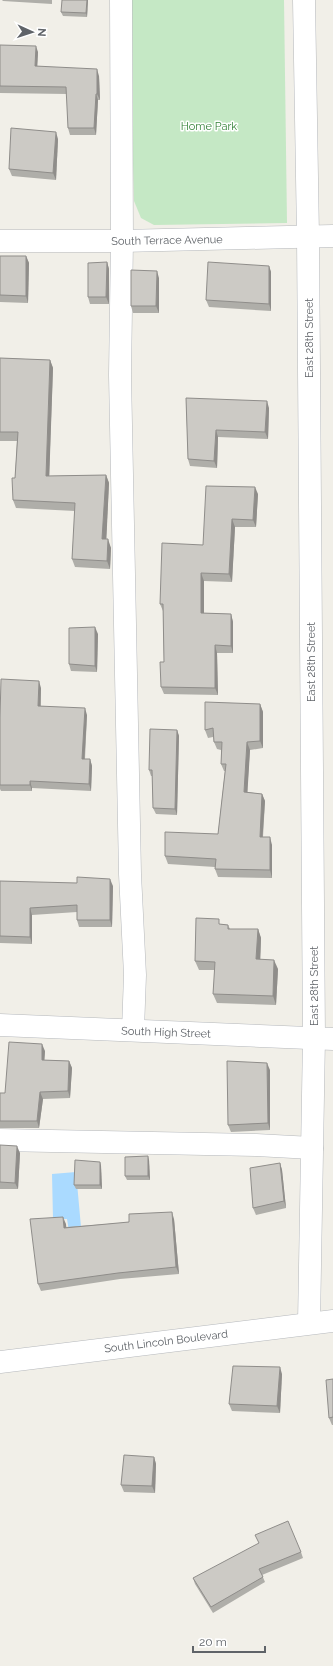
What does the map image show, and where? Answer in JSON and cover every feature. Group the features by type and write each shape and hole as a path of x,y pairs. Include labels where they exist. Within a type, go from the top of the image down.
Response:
{"street":[{"path":"122,0 122,241 120,375 130,874 135,975 133,1030"},
{"name":"East 28th Street","path":"304,0 323,1038 312,1148 309,1323"},
{"name":"South Terrace Avenue","path":"0,241 122,241 333,236"},
{"name":"South High Street","path":"0,1025 323,1038"},
{"path":"0,1140 256,1145 312,1148"},
{"name":"South Lincoln Boulevard","path":"0,1362 333,1321"}],"green space":[{"name":"Home Park","path":"132,0 284,0 287,223 154,225 141,218 134,201 132,127"}],"water":[{"path":"76,1172 83,1249 72,1250 67,1219 53,1219 52,1174"}],"building":[{"path":"62,0 87,0 86,13 61,12"},
{"path":"0,45 36,46 35,66 97,69 97,94 94,128 68,128 66,87 0,86"},
{"path":"11,128 56,132 53,173 9,169"},
{"path":"0,256 26,256 26,296 0,295"},
{"path":"107,262 106,297 88,297 88,263"},
{"path":"208,262 269,266 269,304 206,300"},
{"path":"131,270 157,271 156,306 131,306"},
{"path":"0,358 50,360 46,476 106,475 102,539 108,539 107,561 72,559 75,503 13,500 12,478 15,478 18,432 0,432"},
{"path":"186,398 267,401 265,432 216,430 214,461 188,459"},
{"path":"206,486 255,487 253,520 232,519 229,574 201,573 201,613 231,614 231,646 215,645 215,688 161,687 160,662 164,662 163,604 160,604 162,543 203,545"},
{"path":"95,627 95,666 69,664 69,628"},
{"path":"1,679 39,681 38,706 85,708 82,759 90,759 89,784 30,781 30,785 0,785"},
{"path":"205,702 260,704 260,741 247,742 244,792 262,794 260,837 270,837 270,870 215,869 216,859 165,856 165,832 218,834 226,764 221,764 222,742 214,742 213,728 205,730"},
{"path":"150,729 177,730 175,809 153,808 152,770 149,770"},
{"path":"77,877 110,879 110,920 77,920 77,905 30,908 30,937 0,936 0,881 77,883"},
{"path":"196,918 219,919 219,924 228,925 228,929 258,929 256,959 274,960 273,996 213,994 215,962 195,961"},
{"path":"9,1042 42,1044 42,1060 69,1061 68,1091 40,1092 37,1121 0,1121 0,1093 5,1093"},
{"path":"227,1061 267,1063 268,1123 228,1125"},
{"path":"0,1145 17,1146 15,1183 0,1182"},
{"path":"148,1156 148,1176 125,1176 125,1157"},
{"path":"75,1160 100,1162 100,1185 74,1185"},
{"path":"280,1163 284,1201 253,1208 250,1168"},
{"path":"172,1212 176,1267 38,1284 30,1219 63,1217 64,1228 129,1222 129,1214"},
{"path":"233,1366 280,1367 277,1406 229,1404"},
{"path":"333,1379 333,1417 329,1418 326,1380"},
{"path":"124,1455 154,1457 152,1486 121,1485"},
{"path":"288,1521 301,1552 259,1569 263,1577 211,1607 193,1578 259,1543 255,1535"}]}
